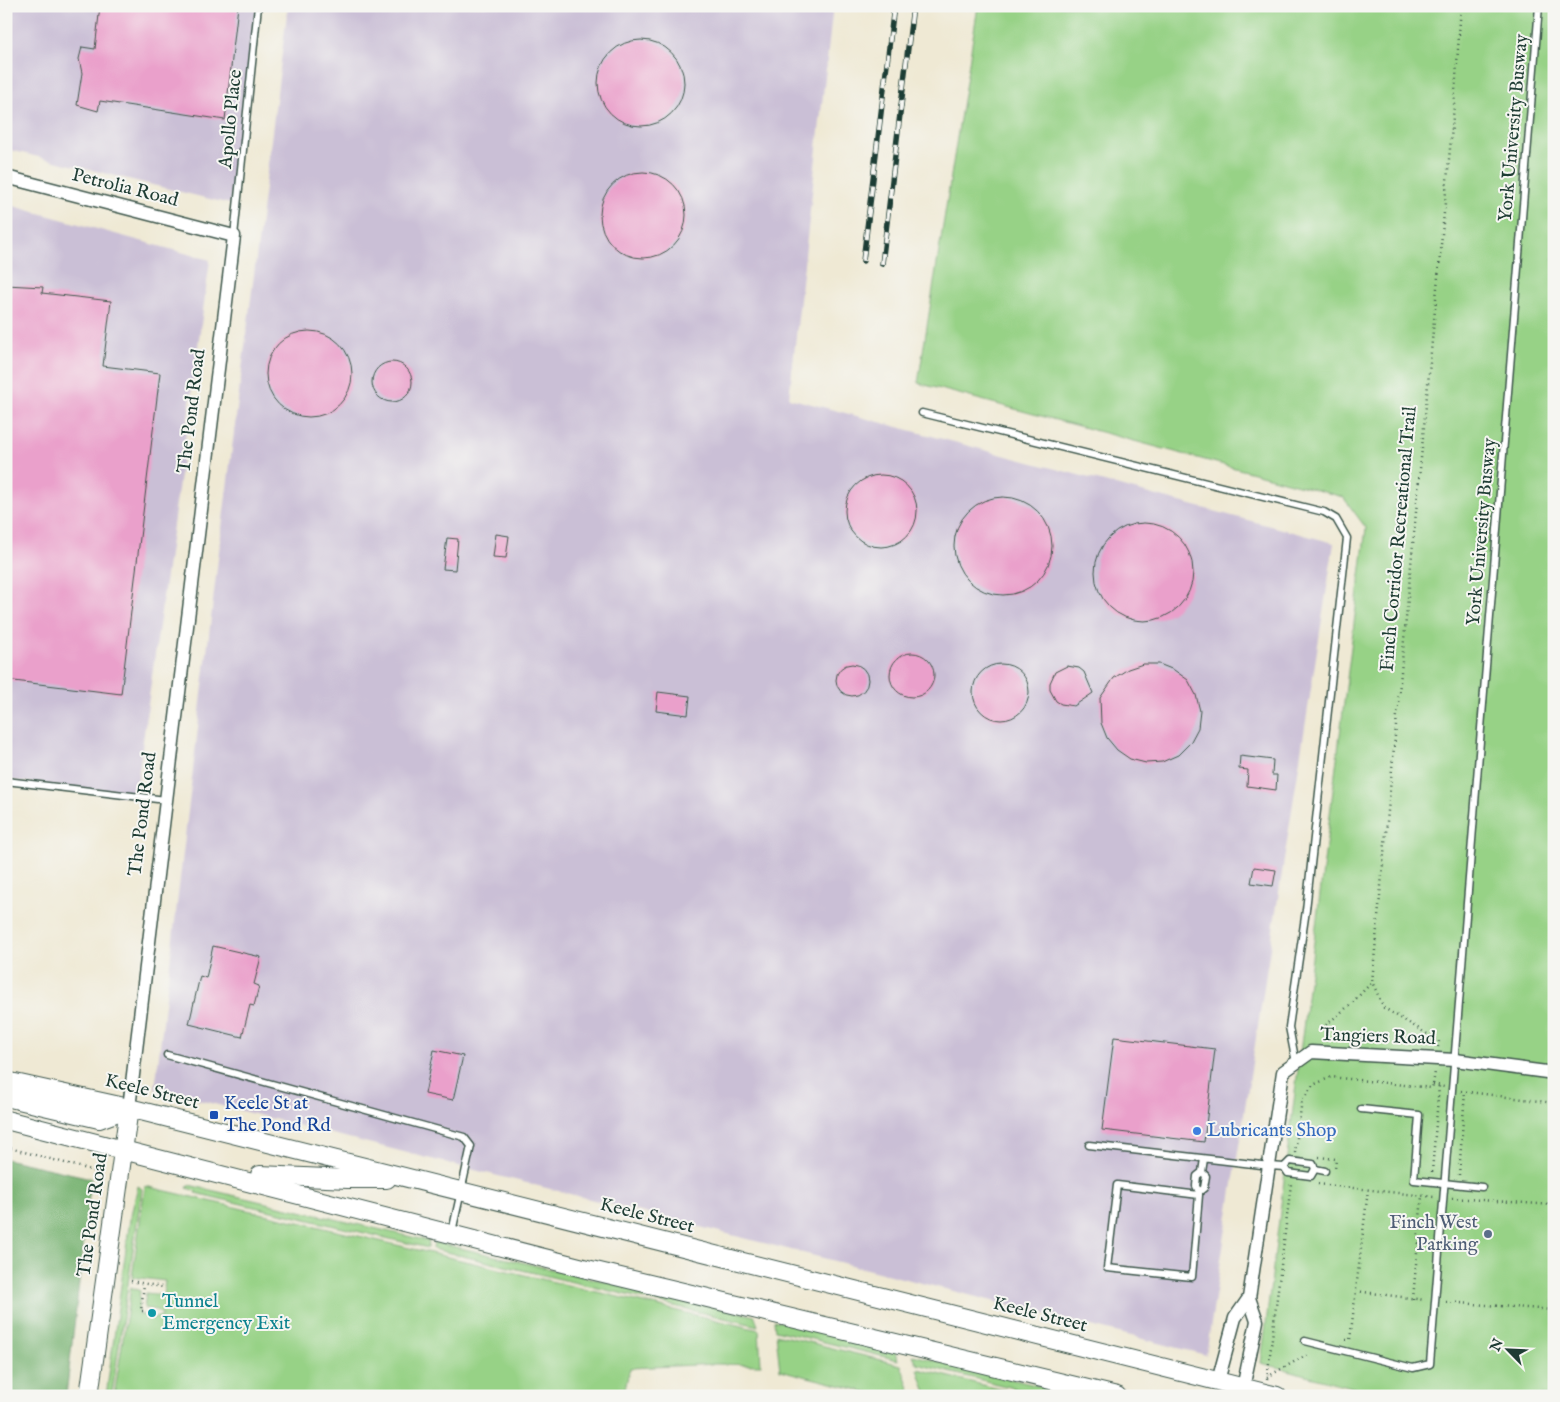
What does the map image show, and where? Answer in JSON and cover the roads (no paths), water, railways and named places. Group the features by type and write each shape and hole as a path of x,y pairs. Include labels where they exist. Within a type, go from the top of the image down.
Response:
{"main road":[{"name":"Keele Street","path":"6,1081 129,1108 411,1178 1216,1389 1277,1396"},
{"path":"6,1098 99,1119 129,1108"},
{"name":"The Pond Road","path":"89,1396 129,1108"},
{"path":"6,1120 600,1272 1117,1396"},
{"path":"123,1149 149,1147 267,1176 348,1179 411,1178"}],"street":[{"name":"Petrolia Road","path":"6,177 234,236"},
{"name":"The Pond Road","path":"129,1108 234,236"},
{"name":"Tangiers Road","path":"1216,1389 1235,1318 1249,1298 1283,1072 1311,1052 1455,1060 1554,1073"},
{"name":"Tangiers Road","path":"1242,1392 1257,1321 1249,1298"}],"lane":[{"name":"Apollo Place","path":"234,236 258,6"},
{"name":"York University Busway","path":"1305,1340 1413,1368 1430,1364 1445,1197 1539,6"},
{"path":"922,413 1324,512 1336,519 1342,526 1347,538 1341,602 1306,910 1289,1027 1296,1063"},
{"path":"6,781 166,800"},
{"path":"167,1055 464,1137 471,1146 451,1233"},
{"path":"1360,1109 1419,1115 1414,1180 1482,1187"},
{"path":"1089,1146 1270,1166 1284,1167 1290,1161 1313,1164 1315,1169"},
{"path":"1199,1194 1117,1185 1107,1268 1192,1277 1199,1194 1196,1186 1197,1176 1202,1172 1204,1159"},
{"path":"1284,1167 1288,1173 1311,1176 1315,1169"},
{"path":"1315,1169 1325,1171"}],"railway":[{"path":"863,261 894,6"},
{"path":"882,264 913,6"}],"place":[{"name":"Keele St at The Pond Rd","path":"214,1115"},
{"name":"Lubricants Shop","path":"1197,1131"},
{"name":"Finch West Parking","path":"1488,1234"},
{"name":"Tunnel Emergency Exit","path":"152,1313"}]}
